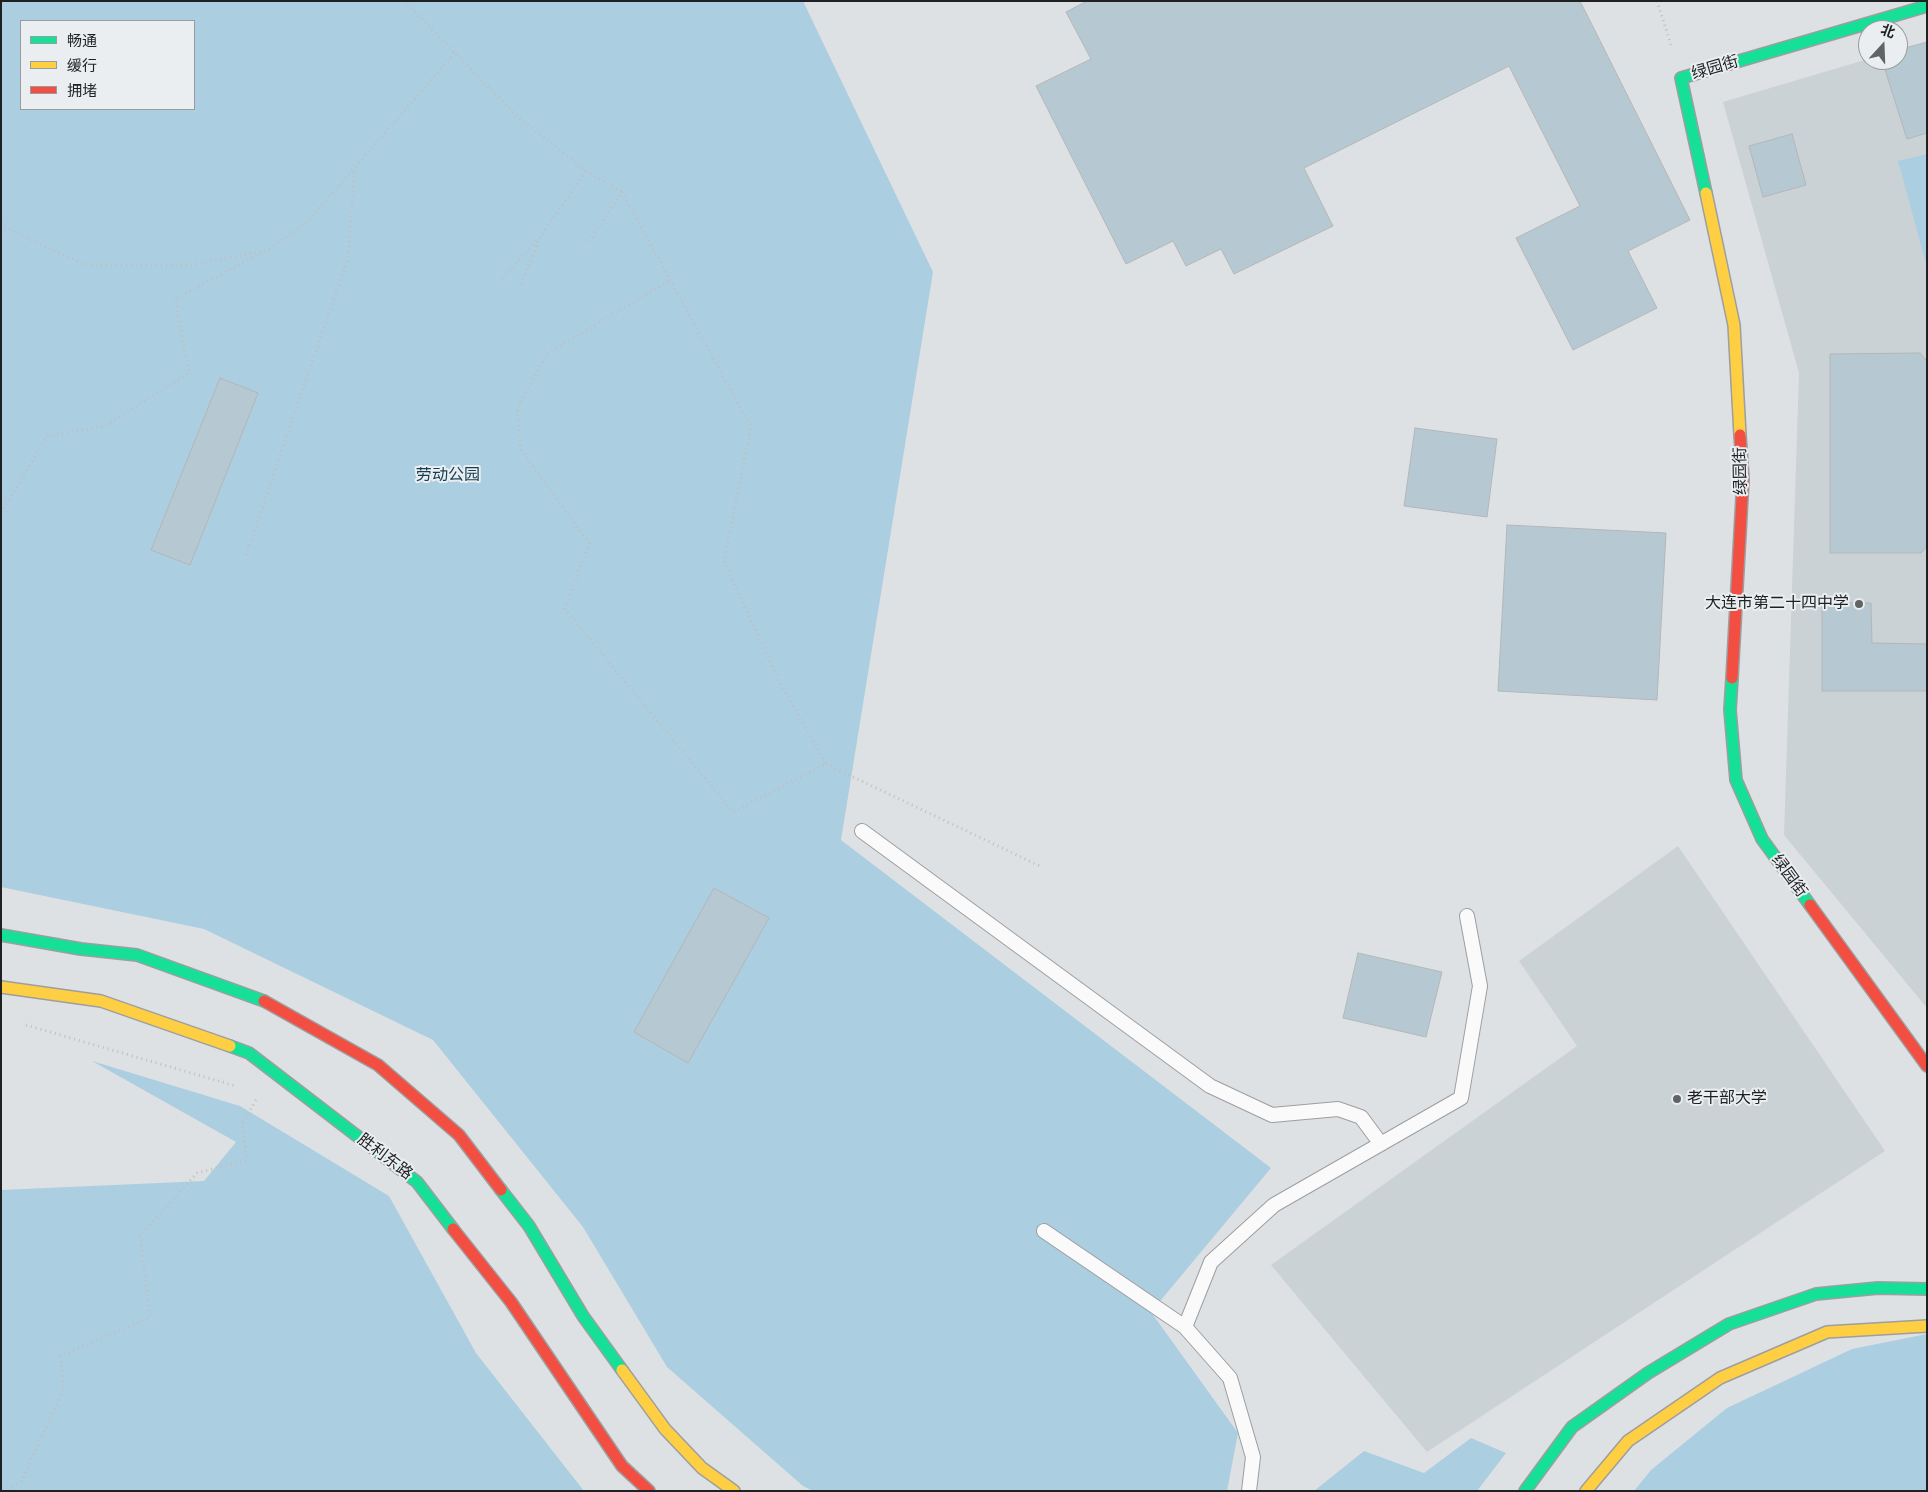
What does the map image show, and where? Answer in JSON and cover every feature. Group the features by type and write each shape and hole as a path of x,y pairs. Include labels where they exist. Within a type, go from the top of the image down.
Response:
{"main road":[{"name":"绿园街","path":"1927,6 1681,78 1734,325 1743,479 1730,710 1736,780 1762,839 1927,1066"},
{"path":"1,935 81,949 137,955 261,999 378,1065 459,1136 529,1226 583,1316 664,1429 702,1468 734,1491"},
{"name":"胜利东路","path":"1,987 101,1002 249,1053 417,1182 511,1302 622,1466 649,1491"},
{"path":"1525,1491 1572,1426 1648,1373 1729,1324 1816,1294 1878,1288 1927,1290"},
{"path":"1586,1491 1628,1441 1720,1378 1826,1332 1927,1326"}],"lane":[{"path":"862,831 1210,1086 1272,1115 1338,1109 1362,1117 1381,1144"},
{"path":"1185,1327 1211,1262 1274,1205 1461,1098 1480,986 1467,916"},
{"path":"1044,1231 1185,1327 1230,1378 1253,1458 1249,1491"}],"path":[{"path":"404,1 518,116 586,171 622,192 751,427 724,561 780,683 826,764 1042,867"},
{"path":"1658,1 1681,78"},
{"path":"1,513 47,436 106,426 189,373 175,299 268,250 308,221 455,53"},
{"path":"246,555 348,258 355,167"},
{"path":"501,280 541,236 586,171"},
{"path":"587,244 622,192"},
{"path":"1,223 8,229 86,265 187,266 268,250"},
{"path":"521,284 541,236"},
{"path":"670,280 547,354 517,409 521,450 589,543 565,609 733,812 826,764"},
{"path":"20,1024 242,1087"},
{"path":"3,1491 21,1482 64,1388 60,1356 150,1317 140,1236 198,1173 246,1160 242,1125 260,1093"}],"shaded area":[{"name":"大连市第二十四中学","path":"1927,42 1927,1008 1784,835 1799,373 1723,102 1858,62 1858,70 1908,70 1908,54"},
{"name":"老干部大学","path":"1678,846 1885,1151 1427,1452 1271,1265 1577,1046 1519,961"}],"green space":[{"name":"劳动公园","path":"1,1 803,1 933,272 841,840 1271,1168 1151,1312 1238,1433 1227,1491 813,1491 803,1486 667,1367 583,1227 433,1040 204,929 1,887"},
{"path":"1927,154 1927,267 1898,161"},
{"path":"92,1061 240,1106 389,1196 476,1353 584,1491 1,1491 1,1190 204,1181 236,1142"},
{"path":"1927,1334 1927,1491 1634,1491 1651,1470 1727,1408 1852,1349"},
{"path":"1471,1438 1506,1453 1477,1491 1314,1491 1364,1451 1424,1473"}],"building":[{"path":"1087,1 1580,1 1690,220 1628,251 1657,308 1573,350 1516,238 1580,206 1509,66 1304,168 1333,226 1234,274 1221,249 1186,266 1173,241 1126,264 1036,86 1091,59 1066,12"},
{"path":"1927,42 1927,133 1907,139 1885,70 1908,70 1908,47"},
{"path":"1792,134 1806,185 1763,197 1749,146"},
{"path":"1920,353 1927,361 1927,546 1921,553 1830,553 1830,354"},
{"path":"220,378 258,393 190,565 151,550"},
{"path":"1415,428 1497,439 1487,517 1404,506"},
{"path":"1507,525 1666,533 1657,700 1498,691"},
{"path":"1822,603 1871,603 1872,643 1927,644 1927,691 1822,691"},
{"path":"714,888 769,918 688,1063 634,1032"},
{"path":"1358,953 1442,972 1426,1037 1343,1018"}],"traffic: fast":[{"path":"1706,193 1681,78 1927,6"},
{"path":"1732,678 1730,710 1736,780 1762,839 1810,905"},
{"path":"1,935 81,949 137,955 264,1001"},
{"path":"230,1046 249,1053 417,1182 453,1229"},
{"path":"501,1190 529,1226 583,1316 622,1370"},
{"path":"1525,1491 1572,1427 1648,1373 1729,1324 1816,1294 1878,1288 1927,1289"}],"traffic: slow":[{"path":"1706,193 1734,325 1740,435"},
{"path":"1,987 101,1001 230,1046"},
{"path":"1586,1491 1628,1441 1720,1378 1827,1332 1927,1326"},
{"path":"622,1370 665,1429 702,1468 734,1491"}],"traffic: jam":[{"path":"1732,678 1743,479 1740,435"},
{"path":"1810,905 1927,1066"},
{"path":"264,1001 378,1065 459,1135 501,1190"},
{"path":"453,1229 511,1302 622,1466 649,1491"}],"place":[{"name":"大连市第二十四中学","path":"1859,604"},
{"name":"老干部大学","path":"1677,1099"}]}
